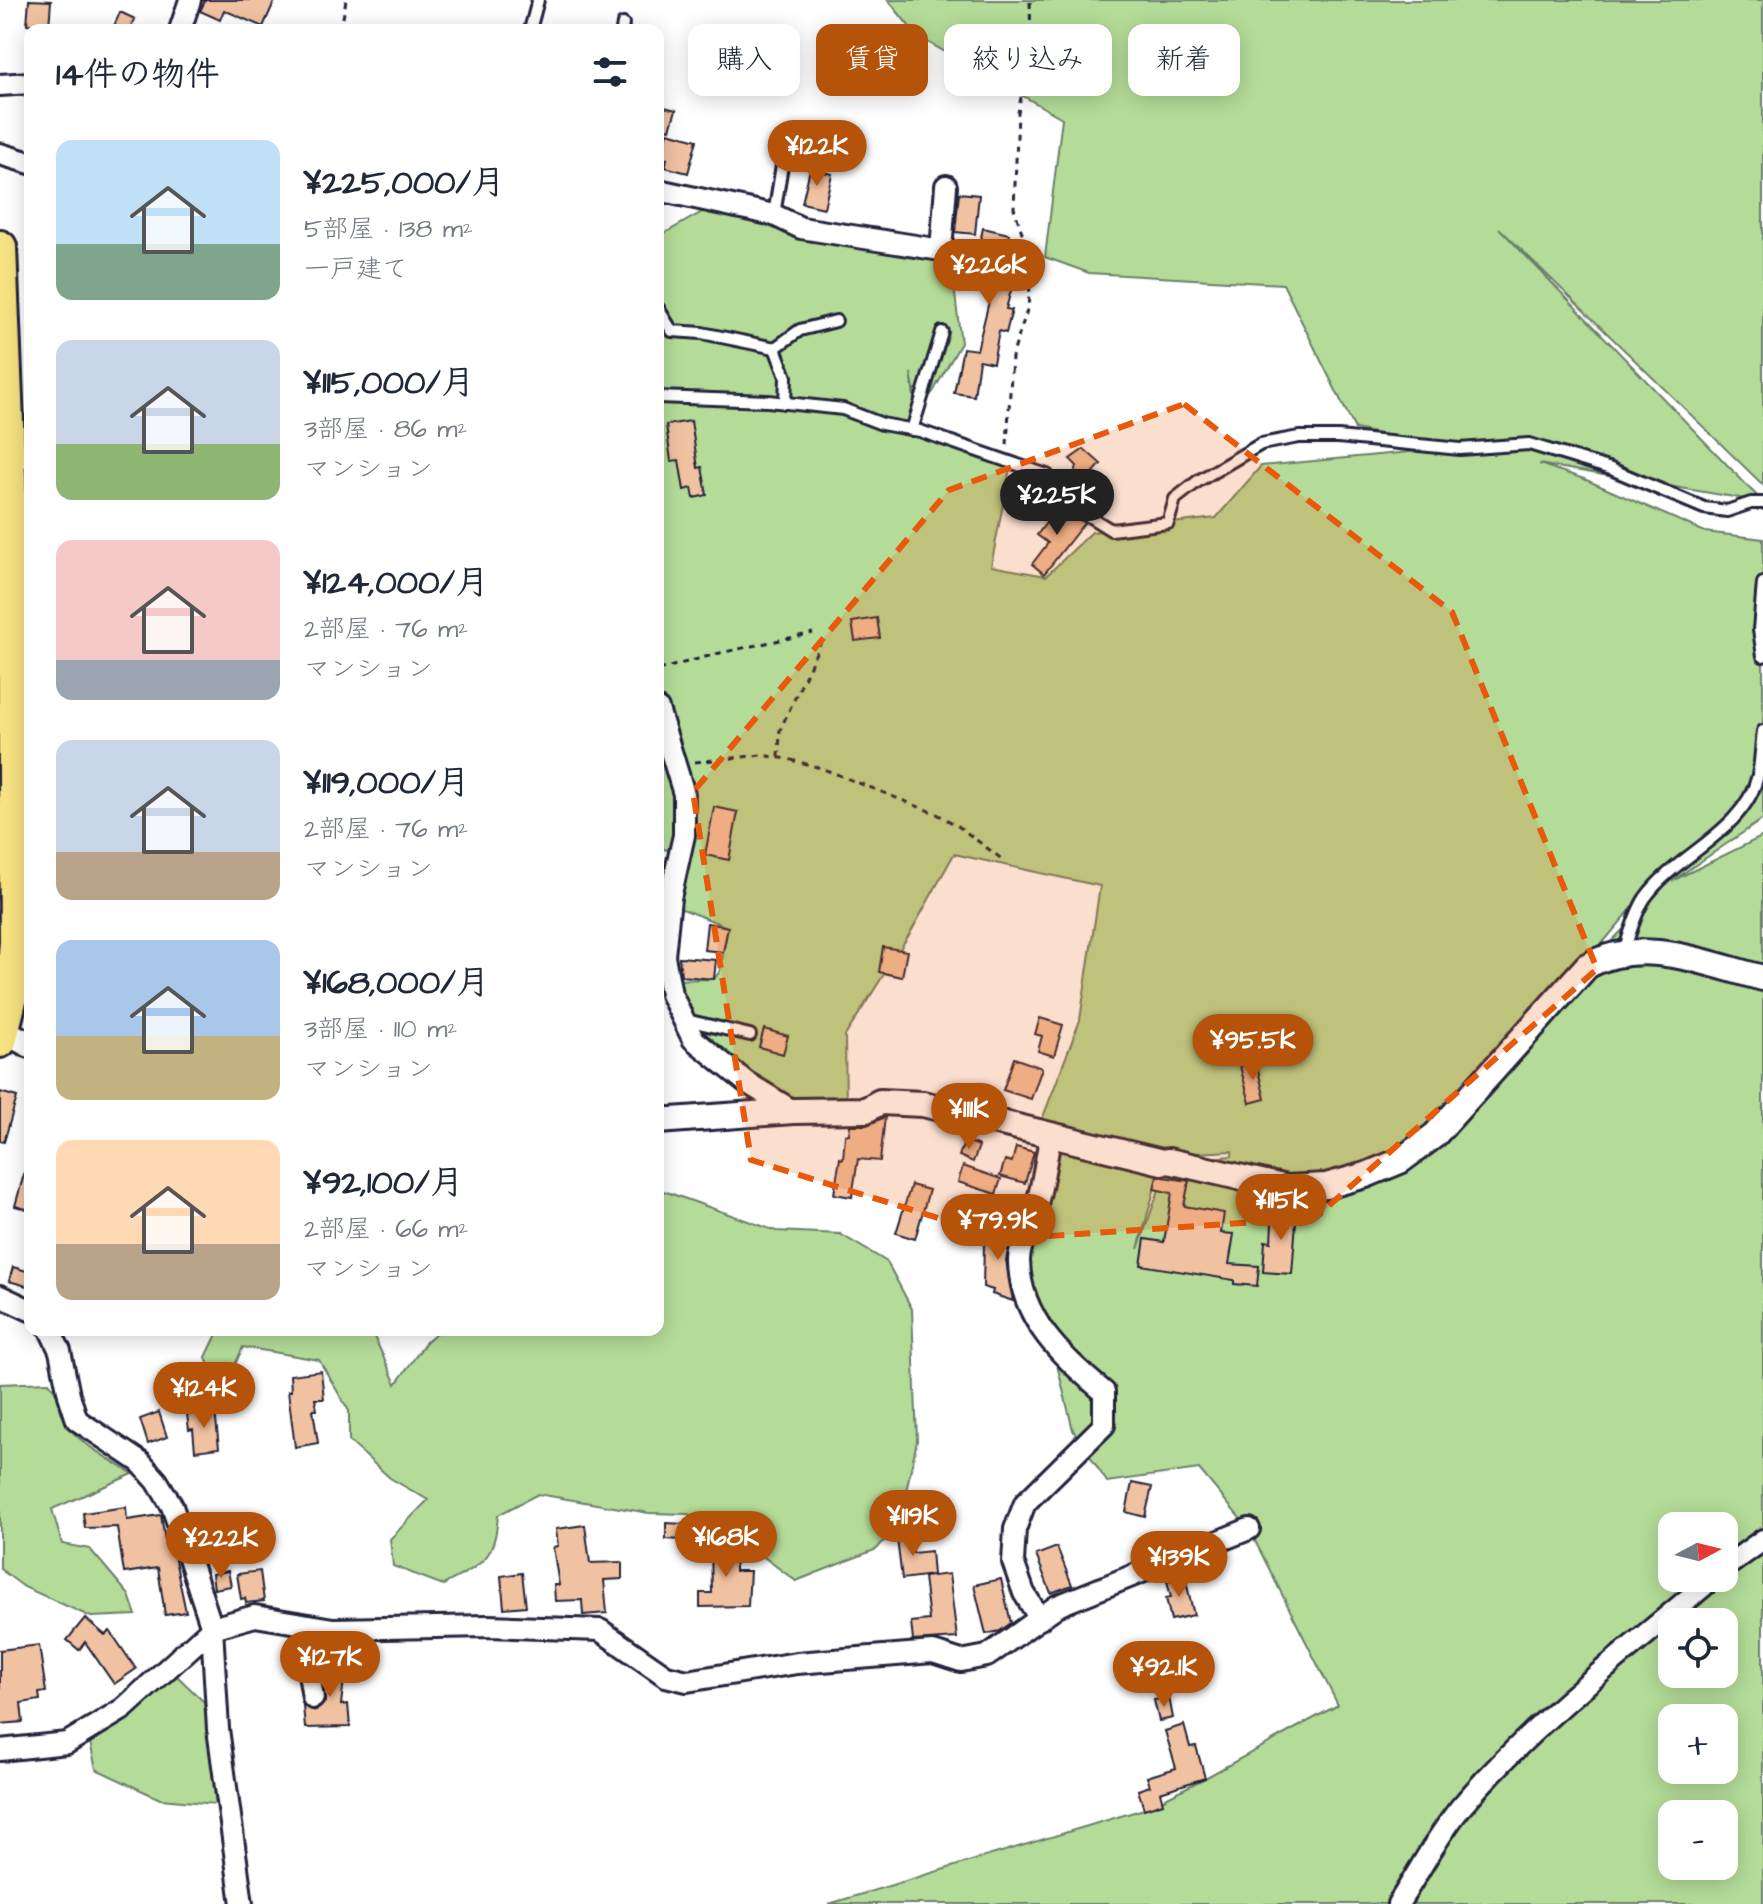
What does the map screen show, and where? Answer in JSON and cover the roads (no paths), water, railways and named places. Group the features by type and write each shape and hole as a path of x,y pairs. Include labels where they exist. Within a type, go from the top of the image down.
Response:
{"highway":[{"path":"0,247 13,450 16,941 8,1036"}],"street":[{"path":"182,24 190,0"},
{"path":"0,85 24,83"},
{"path":"0,154 24,161"},
{"path":"664,191 774,215 801,228 941,250 946,186"},
{"path":"664,727 684,794 684,835 670,898 664,956 671,994 693,1039 746,1082 793,1111"},
{"path":"664,1121 793,1111 866,1110 880,1102 923,1104 1162,1162 1169,1161 1287,1188 1326,1186 1400,1161 1435,1135 1587,966 1604,956 1653,952 1763,978"},
{"path":"1040,1619 1024,1593 1013,1562 1015,1529 1025,1503 1104,1425 1104,1392 1069,1364 1035,1321 1023,1291 1019,1258 1037,1205 1051,1134"},
{"path":"0,1296 24,1307"},
{"path":"53,1336 60,1351 77,1420 140,1462 157,1481 172,1506 212,1628 218,1729 242,1904"},
{"path":"0,1750 67,1743 123,1709 212,1628 255,1616 333,1629 488,1626 600,1630 666,1676 687,1681 812,1661 933,1652 961,1661 987,1656 1057,1606 1249,1529"},
{"path":"1738,1558 1763,1540"},
{"path":"1398,1904 1460,1809 1502,1764 1697,1592"},
{"path":"309,1626 307,1661 313,1698"}],"lane":[{"path":"532,24 538,0"},
{"path":"774,215 783,159"},
{"path":"664,318 672,331 702,333 775,348 800,330 836,321"},
{"path":"912,430 942,332"},
{"path":"775,348 786,377 785,403"},
{"path":"664,397 843,409 1047,475 1079,510 1111,530 1168,523 1175,499 1198,481 1261,444 1299,437 1338,437 1460,449 1529,444 1611,469 1704,508 1727,511 1751,503 1763,503"},
{"path":"1763,583 1759,630 1763,656"},
{"path":"1624,952 1644,900 1664,877 1725,827 1746,801 1758,777 1763,731"},
{"path":"683,1020 750,1035"}]}
